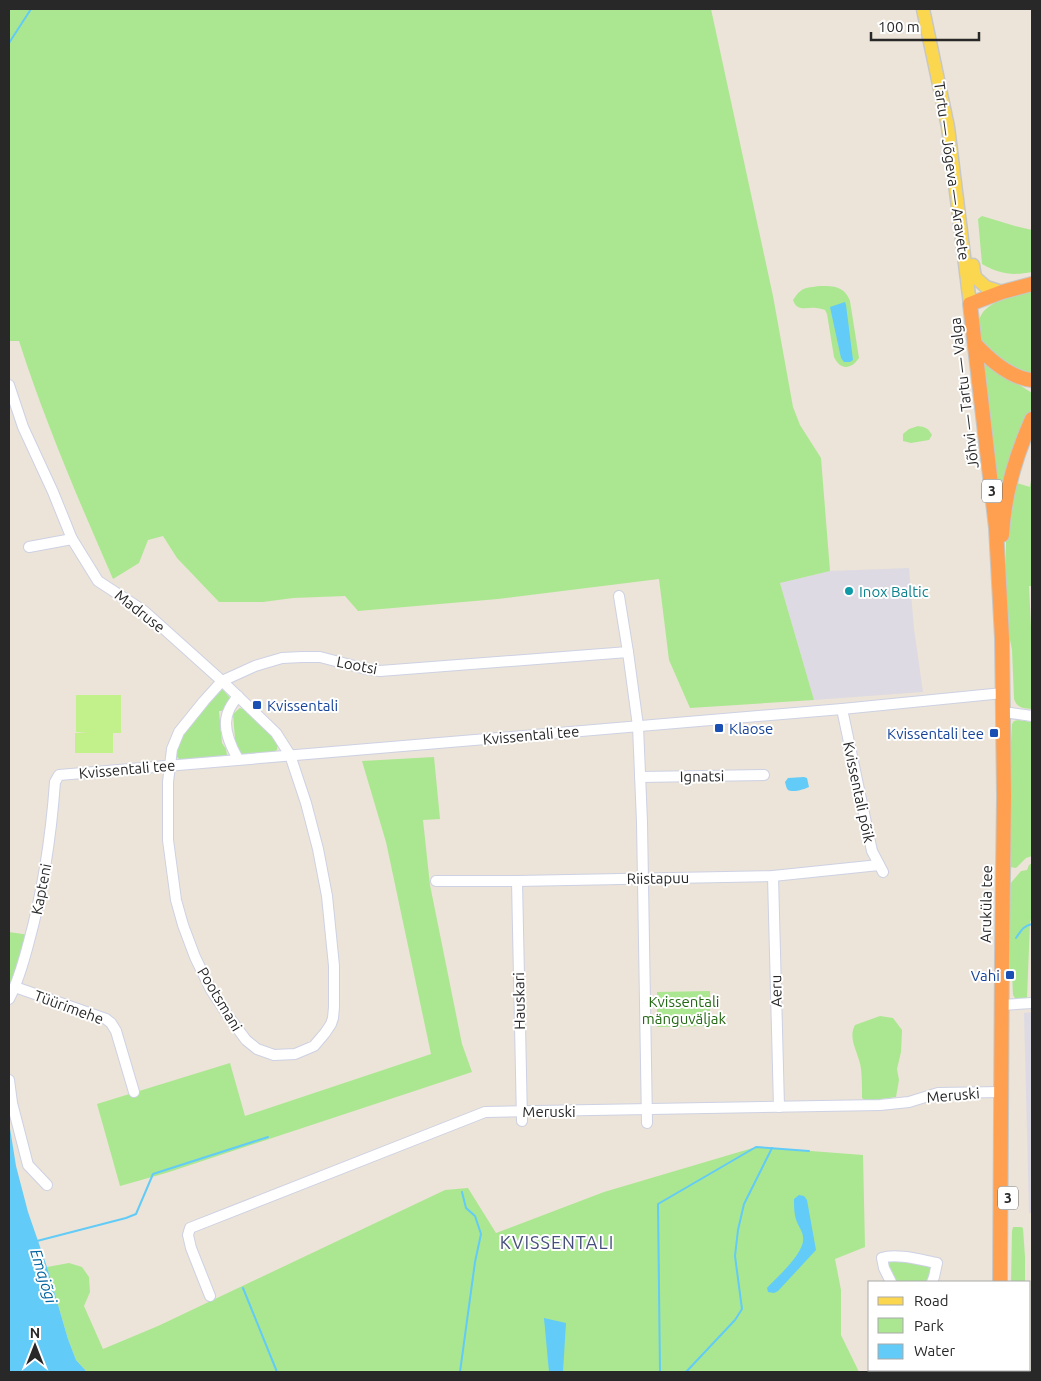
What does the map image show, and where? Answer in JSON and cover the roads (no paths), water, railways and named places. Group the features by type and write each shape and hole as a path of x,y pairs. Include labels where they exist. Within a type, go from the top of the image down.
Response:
{"highway":[{"name":"Jõhvi — Tartu — Valga","path":"1002,693 1000,594 996,528 970,304 1002,292 1032,284"},
{"path":"975,344 986,356 1001,367 1019,378 1032,380"},
{"path":"1000,594 1003,528 1008,493 1025,435 1032,419"},
{"name":"Aruküla tee","path":"1002,693 1004,806 1001,1092 1008,1165 1008,1281"},
{"name":"Aruküla tee","path":"1000,1281 1002,1115"}],"main road":[{"name":"Tartu — Jõgeva — Aravete","path":"923,9 946,115 970,304"},
{"path":"958,202 965,212 974,277 986,288 1002,292"}],"street":[{"name":"Madruse","path":"9,384 28,440 54,492 72,539 98,581 144,611 238,696 276,733 290,755"},
{"path":"29,547 72,539"},
{"path":"619,596 638,726 642,822 647,1123"},
{"name":"Lootsi","path":"170,766 172,749 179,732 222,682 255,666 282,658 320,658 366,670 380,671 628,652"},
{"name":"Kvissentali tee","path":"59,775 842,709 1002,693"},
{"path":"238,696 229,710 226,720 229,742 238,759"},
{"name":"Kvissentali põik","path":"842,709 872,851 881,868"},
{"path":"1003,712 1032,716"},
{"name":"Pootsmani","path":"170,766 167,824 171,867 176,900 195,957 211,990 246,1040 256,1049 274,1055 288,1056 314,1046 326,1034 333,1018 335,988 332,936 322,865 306,803 290,755"},
{"name":"Kapteni","path":"9,999 15,987 38,908 46,871 55,782 59,775"},
{"name":"Ignatsi","path":"640,778 764,775"},
{"name":"Riistapuu","path":"436,881 773,876 881,868"},
{"name":"Aeru","path":"773,876 779,1107"},
{"name":"Hauskari","path":"517,881 522,1116"},
{"name":"Tüürimehe","path":"15,987 106,1019 111,1023 116,1031 134,1092"},
{"path":"1002,1005 1032,1003"},
{"path":"9,1080 12,1103 28,1165 47,1185"},
{"name":"Meruski","path":"210,1296 191,1248 188,1235 190,1228 484,1112 522,1116 599,1115 622,1114 647,1109 880,1105 909,1102 938,1093 1001,1092"},
{"path":"890,1281 884,1268 882,1258 887,1256 937,1263 932,1281"}],"water":[{"path":"845,302 853,360 850,362 844,362 841,358 830,307"},
{"path":"788,778 807,778 809,787 796,791 787,789 785,782"},
{"name":"Emajõgi","path":"9,1122 16,1166 28,1212 47,1267 68,1339 76,1360 87,1372 9,1372"},
{"path":"799,1195 804,1196 807,1200 816,1250 778,1291 774,1293 768,1292 767,1288 796,1257 803,1243 802,1233 794,1210 794,1199"},
{"path":"544,1318 566,1323 563,1372 549,1372"}],"waterway":[{"path":"9,43 31,9"},
{"path":"1016,938 1024,927 1032,924"},
{"name":"Emajõgi","path":"37,1241 136,1214 153,1174 268,1137"},
{"path":"660,1372 658,1204 756,1147 809,1151"},
{"path":"686,1372 735,1320 742,1309 735,1256 738,1230 744,1204 772,1148"},
{"path":"460,1372 475,1262 481,1234 475,1216 466,1208 462,1192"},
{"path":"243,1288 277,1372"}],"place":[{"name":"Inox Baltic","path":"849,591"},
{"name":"Kvissentali","path":"257,705"},
{"name":"Klaose","path":"719,728"},
{"name":"Kvissentali tee","path":"994,733"},
{"name":"Vahi","path":"1010,975"}],"district":[{"name":"KVISSENTALI","path":"557,1242"}],"park label":[{"name":"Kvissentali mänguväljak","path":"684,1010"}]}
